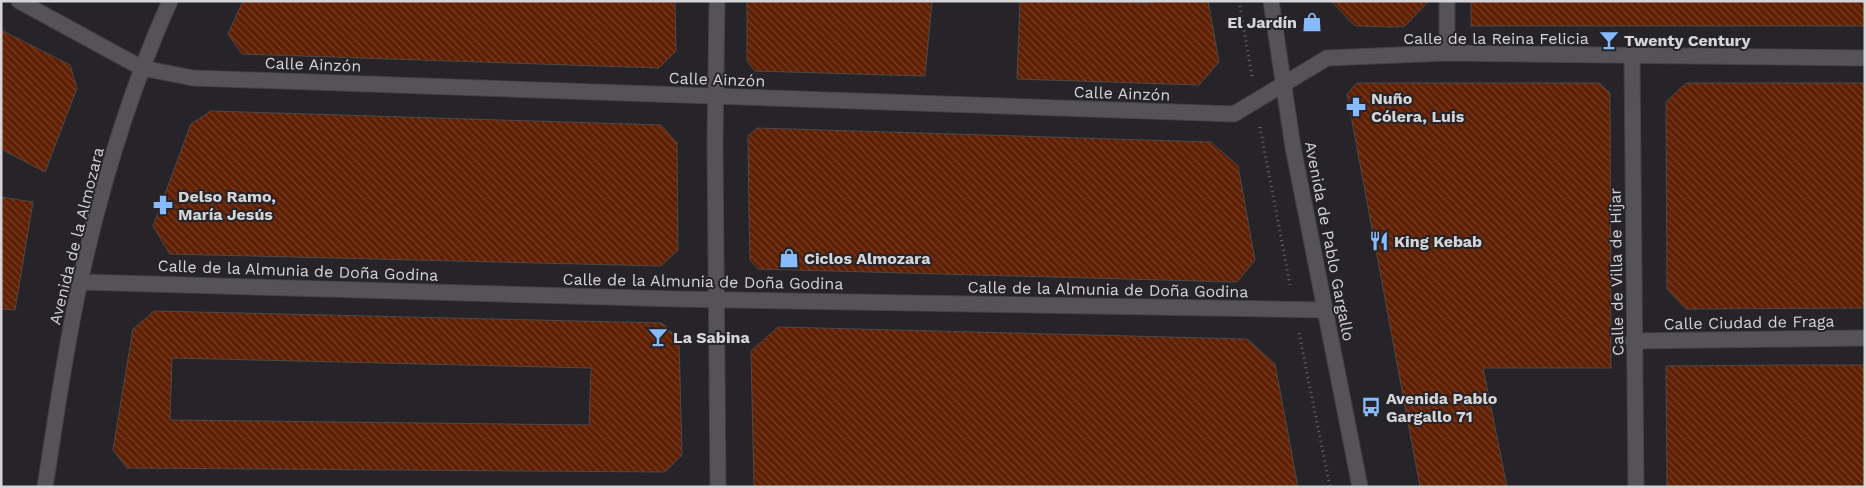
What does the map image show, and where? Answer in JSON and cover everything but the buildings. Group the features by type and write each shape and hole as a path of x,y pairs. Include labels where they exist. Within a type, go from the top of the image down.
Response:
{"street":[{"name":"Calle Ainzón","path":"19,1 142,68 192,78 1234,114 1284,84"},
{"name":"Avenida de la Almozara","path":"45,487 80,282 120,133 142,68 170,1"},
{"path":"717,1 715,97 718,487"},
{"name":"Avenida de Pablo Gargallo","path":"1271,1 1293,147 1360,487"},
{"path":"1447,1 1447,53"},
{"name":"Calle de la Reina Felicia","path":"1284,84 1327,58 1447,53 1865,58"},
{"name":"Calle de Villa de Híjar","path":"1632,56 1633,340 1635,363 1636,487"},
{"name":"Calle de la Almunia de Doña Godina","path":"80,282 716,299 1326,310"},
{"name":"Calle Ciudad de Fraga","path":"1633,340 1865,338"}],"path":[{"path":"1239,1 1253,81"},
{"path":"1261,131 1290,284"},
{"path":"1299,331 1330,487"}],"place":[{"name":"El Jardín","path":"1312,22"},
{"name":"Twenty Century","path":"1609,40"},
{"name":"Nuño Cólera, Luis","path":"1356,107"},
{"name":"Delso Ramo, María Jesús","path":"163,205"},
{"name":"King Kebab","path":"1379,241"},
{"name":"Ciclos Almozara","path":"789,258"},
{"name":"La Sabina","path":"658,337"},
{"name":"Avenida Pablo Gargallo 71","path":"1371,407"}]}
